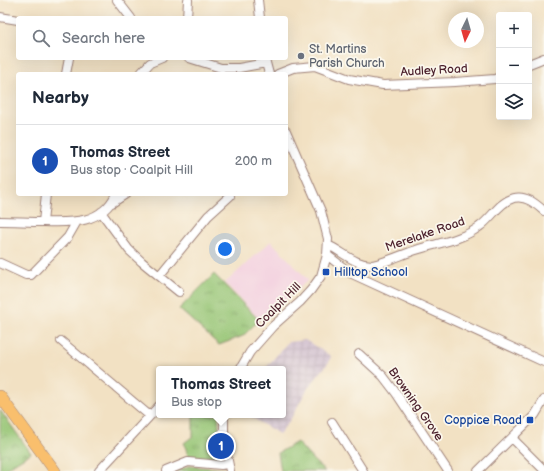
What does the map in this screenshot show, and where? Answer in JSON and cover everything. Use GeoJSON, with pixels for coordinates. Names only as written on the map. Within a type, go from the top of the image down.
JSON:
{"type":"FeatureCollection","features":[{"type":"Feature","properties":{"kind":"highway"},"geometry":{"type":"LineString","coordinates":[[0,396],[55,471]]}},
{"type":"Feature","properties":{"kind":"street"},"geometry":{"type":"LineString","coordinates":[[117,0],[129,16]]}},
{"type":"Feature","properties":{"kind":"street"},"geometry":{"type":"LineString","coordinates":[[187,16],[188,0]]}},
{"type":"Feature","properties":{"kind":"street"},"geometry":{"type":"LineString","coordinates":[[258,0],[260,16]]}},
{"type":"Feature","properties":{"kind":"street"},"geometry":{"type":"LineString","coordinates":[[0,17],[16,20]]}},
{"type":"Feature","properties":{"kind":"street"},"geometry":{"type":"LineString","coordinates":[[532,63],[544,58]]}},
{"type":"Feature","properties":{"kind":"street"},"geometry":{"type":"LineString","coordinates":[[66,72],[69,60]]}},
{"type":"Feature","properties":{"kind":"street"},"geometry":{"type":"LineString","coordinates":[[195,60],[221,68],[239,68],[266,60],[269,72]]}},
{"type":"Feature","properties":{"kind":"street"},"geometry":{"type":"LineString","coordinates":[[141,72],[148,61]]}},
{"type":"Feature","properties":{"kind":"street","name":"Audley Road"},"geometry":{"type":"LineString","coordinates":[[283,72],[293,68],[315,66],[349,79],[383,85],[496,78]]}},
{"type":"Feature","properties":{"kind":"street","name":"Coalpit Hill"},"geometry":{"type":"LineString","coordinates":[[242,366],[250,352],[273,326],[311,290],[321,276],[327,255],[328,245],[326,230],[321,211],[288,136]]}},
{"type":"Feature","properties":{"kind":"street"},"geometry":{"type":"LineString","coordinates":[[43,222],[46,196]]}},
{"type":"Feature","properties":{"kind":"street"},"geometry":{"type":"LineString","coordinates":[[112,203],[115,196]]}},
{"type":"Feature","properties":{"kind":"street"},"geometry":{"type":"LineString","coordinates":[[0,221],[76,222],[86,220],[101,212],[123,196]]}},
{"type":"Feature","properties":{"kind":"street"},"geometry":{"type":"LineString","coordinates":[[159,276],[208,216],[230,196]]}},
{"type":"Feature","properties":{"kind":"street","name":"Merelake Road"},"geometry":{"type":"LineString","coordinates":[[328,245],[359,263],[374,265],[426,247],[465,236],[480,227],[497,210],[513,199],[519,198],[533,202],[544,211]]}},
{"type":"Feature","properties":{"kind":"street"},"geometry":{"type":"LineString","coordinates":[[101,212],[129,250],[179,292]]}},
{"type":"Feature","properties":{"kind":"street"},"geometry":{"type":"LineString","coordinates":[[0,263],[26,275],[31,275],[68,237],[76,222]]}},
{"type":"Feature","properties":{"kind":"street"},"geometry":{"type":"LineString","coordinates":[[327,255],[350,273],[544,362]]}},
{"type":"Feature","properties":{"kind":"street"},"geometry":{"type":"LineString","coordinates":[[61,341],[150,416]]}},
{"type":"Feature","properties":{"kind":"street","name":"Browning Grove"},"geometry":{"type":"LineString","coordinates":[[359,354],[383,376],[448,471]]}},
{"type":"Feature","properties":{"kind":"street"},"geometry":{"type":"LineString","coordinates":[[478,471],[535,415],[544,400]]}},
{"type":"Feature","properties":{"kind":"street"},"geometry":{"type":"LineString","coordinates":[[100,471],[156,409]]}},
{"type":"Feature","properties":{"kind":"street"},"geometry":{"type":"LineString","coordinates":[[224,418],[224,440],[229,468]]}},
{"type":"Feature","properties":{"kind":"street"},"geometry":{"type":"LineString","coordinates":[[332,422],[363,471]]}},
{"type":"Feature","properties":{"kind":"street"},"geometry":{"type":"LineString","coordinates":[[512,438],[544,470]]}},
{"type":"Feature","properties":{"kind":"street"},"geometry":{"type":"LineString","coordinates":[[166,471],[188,462],[221,465],[229,468]]}},
{"type":"Feature","properties":{"kind":"shaded area"},"geometry":{"type":"Polygon","coordinates":[[[271,241],[308,280],[262,322],[225,283],[271,241]]]}},
{"type":"Feature","properties":{"kind":"shaded area"},"geometry":{"type":"Polygon","coordinates":[[[305,340],[331,356],[329,362],[308,388],[290,420],[279,434],[254,418],[286,418],[286,366],[268,366],[288,342],[305,340]]]}},
{"type":"Feature","properties":{"kind":"green space"},"geometry":{"type":"Polygon","coordinates":[[[214,274],[259,320],[243,336],[219,345],[179,309],[214,274]]]}},
{"type":"Feature","properties":{"kind":"green space"},"geometry":{"type":"Polygon","coordinates":[[[0,410],[31,453],[2,471],[0,471],[0,410]]]}},
{"type":"Feature","properties":{"kind":"green space"},"geometry":{"type":"Polygon","coordinates":[[[193,418],[218,418],[222,462],[188,459],[187,449],[184,443],[193,436],[193,418]]]}},
{"type":"Feature","properties":{"kind":"green space"},"geometry":{"type":"Polygon","coordinates":[[[297,442],[325,471],[281,471],[278,453],[297,442]]]}},
{"type":"Feature","properties":{"kind":"green space"},"geometry":{"type":"Polygon","coordinates":[[[189,466],[225,469],[225,471],[175,471],[189,466]]]}},
{"type":"Feature","properties":{"kind":"place","name":"St. Martins Parish Church"},"geometry":{"type":"Point","coordinates":[301,56]}},
{"type":"Feature","properties":{"kind":"place","name":"Hilltop School"},"geometry":{"type":"Point","coordinates":[326,272]}},
{"type":"Feature","properties":{"kind":"place","name":"Coppice Road"},"geometry":{"type":"Point","coordinates":[530,420]}},
{"type":"Feature","properties":{"kind":"place","name":"Thomas Street"},"geometry":{"type":"Point","coordinates":[221,446]}}]}
